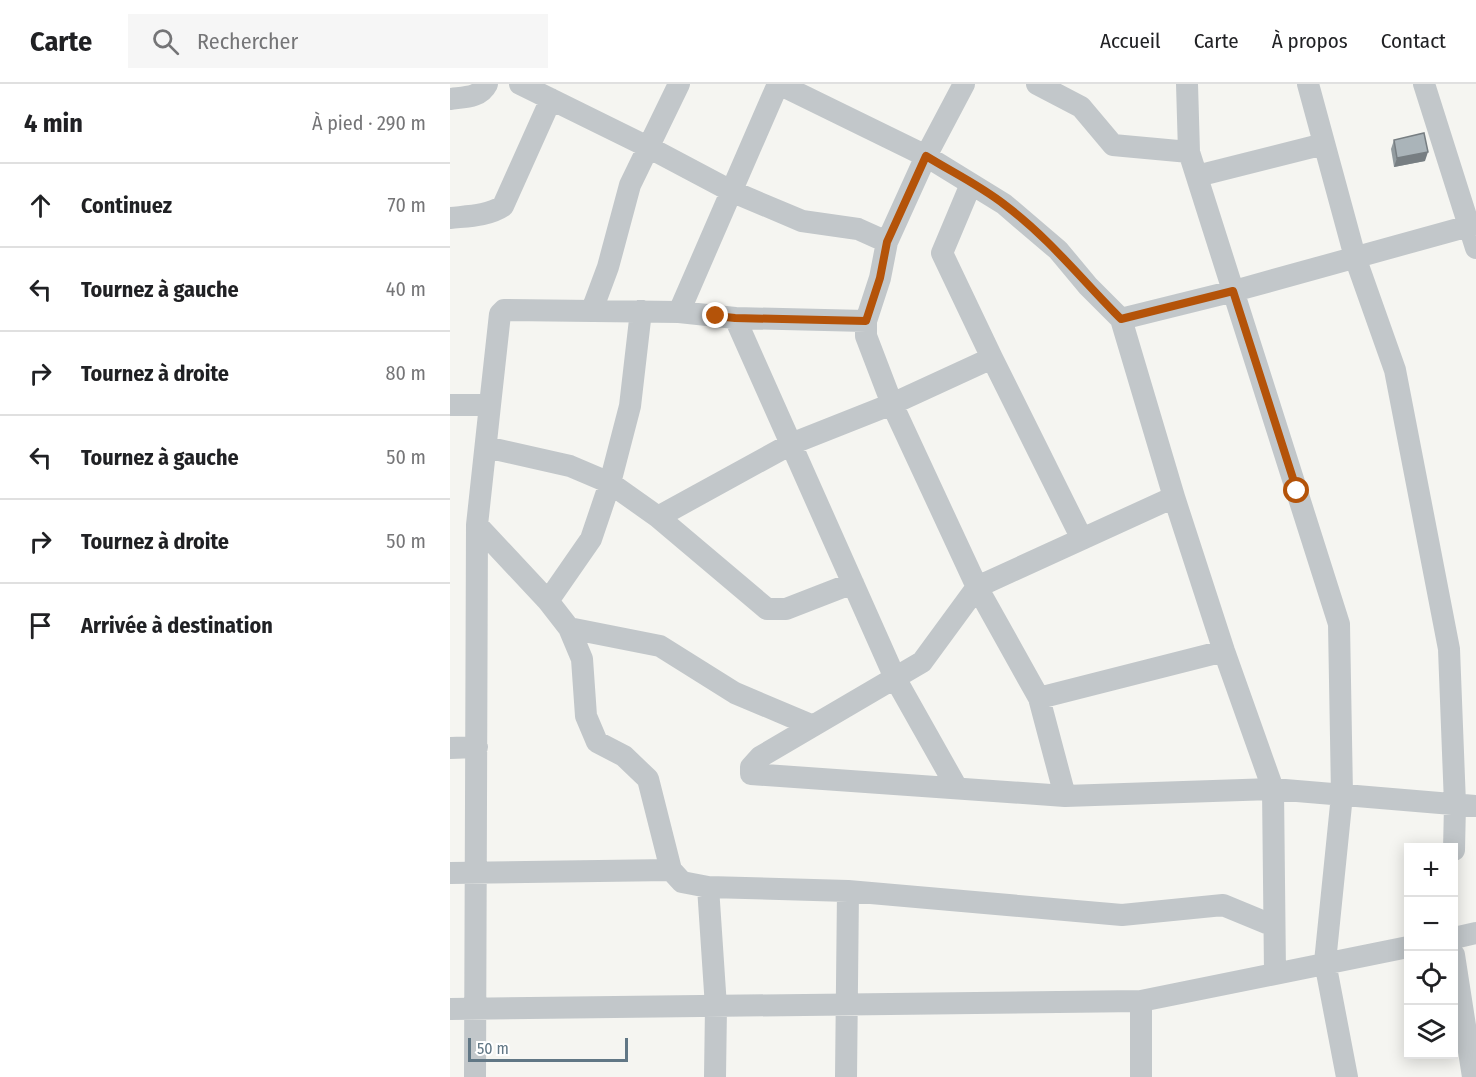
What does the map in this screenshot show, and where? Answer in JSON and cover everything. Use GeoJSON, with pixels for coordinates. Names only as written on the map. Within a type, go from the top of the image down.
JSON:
{"type":"FeatureCollection","features":[{"type":"Feature","properties":{"kind":"street"},"geometry":{"type":"LineString","coordinates":[[450,99],[473,96],[484,90],[487,84]]}},
{"type":"Feature","properties":{"kind":"street"},"geometry":{"type":"LineString","coordinates":[[520,84],[731,191],[802,221],[858,229],[887,242]]}},
{"type":"Feature","properties":{"kind":"street"},"geometry":{"type":"LineString","coordinates":[[592,310],[608,267],[630,185],[679,84]]}},
{"type":"Feature","properties":{"kind":"street"},"geometry":{"type":"LineString","coordinates":[[679,312],[778,84],[926,156],[1004,204],[1058,250],[1088,286],[1121,319],[1174,497],[1224,651],[1273,789],[1275,973]]}},
{"type":"Feature","properties":{"kind":"street"},"geometry":{"type":"LineString","coordinates":[[964,84],[926,156],[887,242],[880,278],[866,321],[866,336],[892,404],[977,586],[1039,698],[1065,796]]}},
{"type":"Feature","properties":{"kind":"street"},"geometry":{"type":"LineString","coordinates":[[1037,84],[1081,107],[1113,145],[1189,152]]}},
{"type":"Feature","properties":{"kind":"street"},"geometry":{"type":"LineString","coordinates":[[1080,84],[1081,107]]}},
{"type":"Feature","properties":{"kind":"street"},"geometry":{"type":"LineString","coordinates":[[1187,84],[1189,152],[1339,624],[1342,795],[1325,962],[1347,1077]]}},
{"type":"Feature","properties":{"kind":"street"},"geometry":{"type":"LineString","coordinates":[[1308,84],[1355,257],[1395,370],[1449,649],[1465,805],[1456,843]]}},
{"type":"Feature","properties":{"kind":"street"},"geometry":{"type":"LineString","coordinates":[[1424,84],[1472,225],[1476,248]]}},
{"type":"Feature","properties":{"kind":"street"},"geometry":{"type":"LineString","coordinates":[[450,218],[496,211],[503,206],[551,99]]}},
{"type":"Feature","properties":{"kind":"street"},"geometry":{"type":"LineString","coordinates":[[1197,176],[1324,144]]}},
{"type":"Feature","properties":{"kind":"street"},"geometry":{"type":"LineString","coordinates":[[971,184],[942,253],[1082,539]]}},
{"type":"Feature","properties":{"kind":"street"},"geometry":{"type":"LineString","coordinates":[[1121,319],[1233,291],[1472,225]]}},
{"type":"Feature","properties":{"kind":"street"},"geometry":{"type":"LineString","coordinates":[[475,1077],[477,525],[500,314],[504,310],[592,310],[679,312],[735,318],[866,321]]}},
{"type":"Feature","properties":{"kind":"street"},"geometry":{"type":"LineString","coordinates":[[548,601],[591,539],[610,483],[630,406],[640,311]]}},
{"type":"Feature","properties":{"kind":"street"},"geometry":{"type":"LineString","coordinates":[[735,318],[895,678],[957,788]]}},
{"type":"Feature","properties":{"kind":"street"},"geometry":{"type":"LineString","coordinates":[[658,516],[790,444],[892,404],[992,358]]}},
{"type":"Feature","properties":{"kind":"street"},"geometry":{"type":"LineString","coordinates":[[450,405],[490,405]]}},
{"type":"Feature","properties":{"kind":"street"},"geometry":{"type":"LineString","coordinates":[[486,447],[570,466],[610,483],[658,516],[766,609],[786,609],[853,583]]}},
{"type":"Feature","properties":{"kind":"street"},"geometry":{"type":"LineString","coordinates":[[1174,497],[977,586],[922,663],[760,757],[751,767],[751,774],[1065,796],[1273,789],[1465,805]]}},
{"type":"Feature","properties":{"kind":"street"},"geometry":{"type":"LineString","coordinates":[[477,525],[548,601],[569,627],[582,659],[586,716],[597,742],[624,756],[648,779],[670,870],[682,882],[708,887],[848,891],[1122,915],[1223,905],[1274,926]]}},
{"type":"Feature","properties":{"kind":"street"},"geometry":{"type":"LineString","coordinates":[[569,627],[660,646],[735,693],[813,726]]}},
{"type":"Feature","properties":{"kind":"street"},"geometry":{"type":"LineString","coordinates":[[1039,698],[1224,651]]}},
{"type":"Feature","properties":{"kind":"street"},"geometry":{"type":"LineString","coordinates":[[450,748],[477,747]]}},
{"type":"Feature","properties":{"kind":"street"},"geometry":{"type":"LineString","coordinates":[[450,873],[670,870]]}},
{"type":"Feature","properties":{"kind":"street"},"geometry":{"type":"LineString","coordinates":[[708,887],[716,1008],[715,1077]]}},
{"type":"Feature","properties":{"kind":"street"},"geometry":{"type":"LineString","coordinates":[[846,1077],[848,891]]}},
{"type":"Feature","properties":{"kind":"street"},"geometry":{"type":"LineString","coordinates":[[1458,937],[1476,933]]}},
{"type":"Feature","properties":{"kind":"street"},"geometry":{"type":"LineString","coordinates":[[450,1009],[716,1008],[847,1004],[1142,1001],[1404,948]]}},
{"type":"Feature","properties":{"kind":"street"},"geometry":{"type":"LineString","coordinates":[[1458,981],[1473,1077]]}},
{"type":"Feature","properties":{"kind":"street"},"geometry":{"type":"LineString","coordinates":[[1141,1077],[1142,1001]]}},
{"type":"Feature","properties":{"kind":"building"},"geometry":{"type":"Polygon","coordinates":[[[1424,133],[1428,152],[1397,158],[1394,140],[1424,133]]]}},
{"type":"Feature","properties":{"kind":"route"},"geometry":{"type":"LineString","coordinates":[[716,316],[866,321],[880,278],[887,242],[926,156],[1004,204],[1058,250],[1088,286],[1121,319],[1233,291],[1297,491]]}}]}
